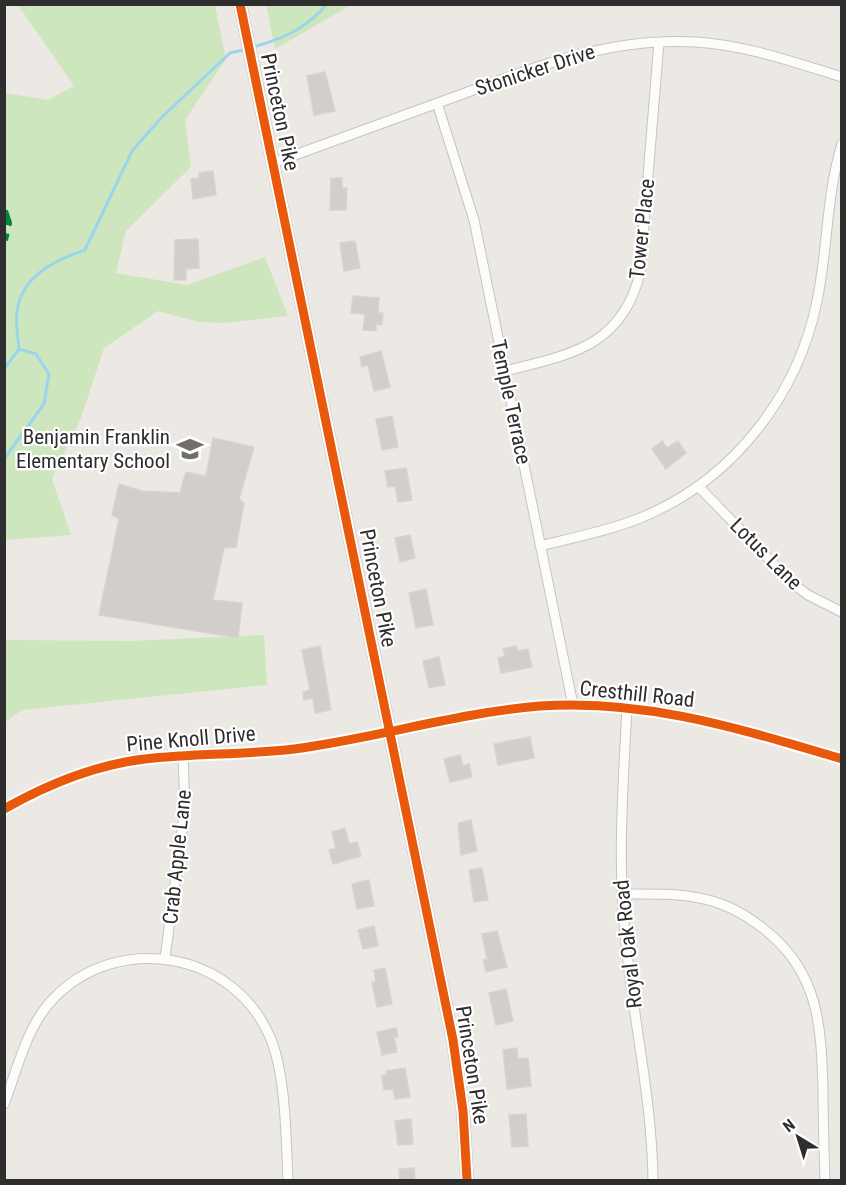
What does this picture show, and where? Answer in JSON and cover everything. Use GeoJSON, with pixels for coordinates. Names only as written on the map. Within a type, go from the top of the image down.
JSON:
{"type":"FeatureCollection","features":[{"type":"Feature","properties":{"kind":"main road","name":"Princeton Pike"},"geometry":{"type":"LineString","coordinates":[[240,4],[453,1040],[463,1111],[467,1180]]}},
{"type":"Feature","properties":{"kind":"street","name":"Tower Place"},"geometry":{"type":"LineString","coordinates":[[505,371],[586,348],[613,327],[630,304],[640,273],[659,42]]}},
{"type":"Feature","properties":{"kind":"street","name":"Stonicker Drive"},"geometry":{"type":"LineString","coordinates":[[273,164],[560,58],[612,46],[694,42],[752,50],[842,77]]}},
{"type":"Feature","properties":{"kind":"street","name":"Temple Terrace"},"geometry":{"type":"LineString","coordinates":[[437,103],[474,220],[573,705]]}},
{"type":"Feature","properties":{"kind":"street"},"geometry":{"type":"LineString","coordinates":[[540,546],[627,523],[674,501],[698,486],[739,450],[760,427],[786,386],[803,350],[818,300],[828,214],[842,144]]}},
{"type":"Feature","properties":{"kind":"street","name":"Lotus Lane"},"geometry":{"type":"LineString","coordinates":[[698,486],[792,583],[808,595],[842,612]]}},
{"type":"Feature","properties":{"kind":"street","name":"Cresthill Road"},"geometry":{"type":"LineString","coordinates":[[389,733],[500,711],[573,705],[627,707],[712,721],[842,759]]}},
{"type":"Feature","properties":{"kind":"street","name":"Royal Oak Road"},"geometry":{"type":"LineString","coordinates":[[627,707],[621,816],[622,894],[630,978],[649,1106],[653,1180]]}},
{"type":"Feature","properties":{"kind":"street","name":"Pine Knoll Drive"},"geometry":{"type":"LineString","coordinates":[[4,809],[52,784],[90,770],[144,759],[291,749],[389,733]]}},
{"type":"Feature","properties":{"kind":"street","name":"Crab Apple Lane"},"geometry":{"type":"LineString","coordinates":[[165,958],[185,808],[183,756]]}},
{"type":"Feature","properties":{"kind":"street"},"geometry":{"type":"LineString","coordinates":[[622,894],[682,895],[719,903],[755,921],[772,935],[798,966],[816,1005],[821,1032],[825,1180]]}},
{"type":"Feature","properties":{"kind":"street"},"geometry":{"type":"LineString","coordinates":[[4,1104],[32,1028],[53,998],[82,975],[98,967],[136,958],[165,958],[203,969],[219,978],[249,1003],[261,1020],[273,1045],[279,1071],[288,1180]]}},
{"type":"Feature","properties":{"kind":"green space"},"geometry":{"type":"Polygon","coordinates":[[[266,4],[350,4],[351,5],[275,49],[266,4]]]}},
{"type":"Feature","properties":{"kind":"green space"},"geometry":{"type":"Polygon","coordinates":[[[18,5],[215,5],[226,59],[185,120],[191,167],[126,231],[116,273],[187,285],[265,257],[288,316],[224,323],[199,322],[158,311],[104,348],[81,418],[52,479],[71,535],[4,540],[5,93],[48,100],[74,86],[18,5]]]}},
{"type":"Feature","properties":{"kind":"green space"},"geometry":{"type":"Polygon","coordinates":[[[264,635],[267,685],[22,710],[5,722],[5,640],[132,641],[264,635]]]}},
{"type":"Feature","properties":{"kind":"building"},"geometry":{"type":"Polygon","coordinates":[[[325,72],[335,111],[314,115],[307,76],[325,72]]]}},
{"type":"Feature","properties":{"kind":"building"},"geometry":{"type":"Polygon","coordinates":[[[213,171],[216,195],[193,199],[191,179],[199,178],[199,173],[213,171]]]}},
{"type":"Feature","properties":{"kind":"building"},"geometry":{"type":"Polygon","coordinates":[[[331,178],[342,178],[342,188],[347,188],[346,210],[330,210],[331,178]]]}},
{"type":"Feature","properties":{"kind":"building"},"geometry":{"type":"Polygon","coordinates":[[[198,239],[199,268],[186,269],[186,280],[174,280],[175,240],[198,239]]]}},
{"type":"Feature","properties":{"kind":"building"},"geometry":{"type":"Polygon","coordinates":[[[355,241],[360,268],[344,271],[340,243],[355,241]]]}},
{"type":"Feature","properties":{"kind":"building"},"geometry":{"type":"Polygon","coordinates":[[[353,296],[379,298],[378,313],[383,313],[382,325],[376,324],[376,331],[363,330],[365,314],[351,313],[353,296]]]}},
{"type":"Feature","properties":{"kind":"building"},"geometry":{"type":"Polygon","coordinates":[[[381,351],[390,387],[374,391],[368,365],[362,367],[360,357],[381,351]]]}},
{"type":"Feature","properties":{"kind":"building"},"geometry":{"type":"Polygon","coordinates":[[[392,416],[398,447],[382,450],[376,419],[392,416]]]}},
{"type":"Feature","properties":{"kind":"building","name":"Benjamin Franklin Elementary School"},"geometry":{"type":"Polygon","coordinates":[[[213,438],[254,447],[239,499],[244,503],[236,547],[224,548],[213,600],[242,603],[238,638],[99,615],[119,519],[112,515],[119,484],[142,491],[180,493],[186,472],[206,476],[213,438]]]}},
{"type":"Feature","properties":{"kind":"building"},"geometry":{"type":"Polygon","coordinates":[[[662,441],[667,448],[678,441],[686,453],[666,469],[652,449],[662,441]]]}},
{"type":"Feature","properties":{"kind":"building"},"geometry":{"type":"Polygon","coordinates":[[[406,468],[412,500],[398,502],[395,486],[388,487],[385,471],[406,468]]]}},
{"type":"Feature","properties":{"kind":"building"},"geometry":{"type":"Polygon","coordinates":[[[410,535],[415,558],[400,562],[395,538],[410,535]]]}},
{"type":"Feature","properties":{"kind":"building"},"geometry":{"type":"Polygon","coordinates":[[[426,589],[433,625],[416,628],[409,593],[426,589]]]}},
{"type":"Feature","properties":{"kind":"building"},"geometry":{"type":"Polygon","coordinates":[[[320,646],[331,710],[315,713],[313,698],[304,700],[303,692],[310,690],[302,650],[320,646]]]}},
{"type":"Feature","properties":{"kind":"building"},"geometry":{"type":"Polygon","coordinates":[[[516,646],[517,651],[528,649],[532,667],[501,673],[498,658],[505,656],[503,649],[516,646]]]}},
{"type":"Feature","properties":{"kind":"building"},"geometry":{"type":"Polygon","coordinates":[[[439,657],[445,685],[429,688],[423,661],[439,657]]]}},
{"type":"Feature","properties":{"kind":"building"},"geometry":{"type":"Polygon","coordinates":[[[530,737],[534,758],[498,765],[494,744],[530,737]]]}},
{"type":"Feature","properties":{"kind":"building"},"geometry":{"type":"Polygon","coordinates":[[[460,755],[463,766],[469,764],[472,777],[450,782],[444,759],[460,755]]]}},
{"type":"Feature","properties":{"kind":"building"},"geometry":{"type":"Polygon","coordinates":[[[471,820],[477,851],[461,855],[458,823],[471,820]]]}},
{"type":"Feature","properties":{"kind":"building"},"geometry":{"type":"Polygon","coordinates":[[[345,828],[349,844],[357,842],[361,856],[333,864],[329,850],[336,848],[332,832],[345,828]]]}},
{"type":"Feature","properties":{"kind":"building"},"geometry":{"type":"Polygon","coordinates":[[[482,868],[488,900],[474,902],[469,870],[482,868]]]}},
{"type":"Feature","properties":{"kind":"building"},"geometry":{"type":"Polygon","coordinates":[[[369,880],[374,906],[357,909],[352,884],[369,880]]]}},
{"type":"Feature","properties":{"kind":"building"},"geometry":{"type":"Polygon","coordinates":[[[374,926],[378,946],[363,949],[358,930],[374,926]]]}},
{"type":"Feature","properties":{"kind":"building"},"geometry":{"type":"Polygon","coordinates":[[[497,931],[507,967],[486,972],[483,960],[487,959],[482,934],[497,931]]]}},
{"type":"Feature","properties":{"kind":"building"},"geometry":{"type":"Polygon","coordinates":[[[385,968],[392,1004],[377,1007],[372,982],[376,982],[374,970],[385,968]]]}},
{"type":"Feature","properties":{"kind":"building"},"geometry":{"type":"Polygon","coordinates":[[[506,989],[513,1021],[496,1025],[489,993],[506,989]]]}},
{"type":"Feature","properties":{"kind":"building"},"geometry":{"type":"Polygon","coordinates":[[[396,1028],[398,1037],[394,1037],[397,1052],[382,1055],[377,1032],[396,1028]]]}},
{"type":"Feature","properties":{"kind":"building"},"geometry":{"type":"Polygon","coordinates":[[[517,1048],[518,1059],[528,1058],[531,1086],[507,1089],[503,1050],[517,1048]]]}},
{"type":"Feature","properties":{"kind":"building"},"geometry":{"type":"Polygon","coordinates":[[[405,1068],[410,1097],[395,1099],[393,1089],[384,1090],[382,1076],[387,1075],[386,1071],[405,1068]]]}},
{"type":"Feature","properties":{"kind":"building"},"geometry":{"type":"Polygon","coordinates":[[[526,1114],[528,1146],[512,1147],[509,1115],[526,1114]]]}},
{"type":"Feature","properties":{"kind":"building"},"geometry":{"type":"Polygon","coordinates":[[[411,1119],[413,1144],[398,1145],[395,1121],[411,1119]]]}},
{"type":"Feature","properties":{"kind":"building"},"geometry":{"type":"Polygon","coordinates":[[[414,1168],[415,1180],[400,1180],[399,1169],[414,1168]]]}},
{"type":"Feature","properties":{"kind":"waterway"},"geometry":{"type":"LineString","coordinates":[[253,47],[303,26],[327,4]]}},
{"type":"Feature","properties":{"kind":"waterway"},"geometry":{"type":"LineString","coordinates":[[4,459],[44,404],[49,374],[36,354],[19,349],[16,316],[25,289],[41,271],[85,250],[132,151],[161,118],[230,53],[247,49]]}},
{"type":"Feature","properties":{"kind":"waterway"},"geometry":{"type":"LineString","coordinates":[[4,369],[19,349]]}},
{"type":"Feature","properties":{"kind":"marked path"},"geometry":{"type":"LineString","coordinates":[[4,211],[8,223],[4,240]]}},
{"type":"Feature","properties":{"kind":"cycle path"},"geometry":{"type":"LineString","coordinates":[[240,4],[453,1040],[463,1111],[467,1180]]}},
{"type":"Feature","properties":{"kind":"cycle path"},"geometry":{"type":"LineString","coordinates":[[4,809],[37,791],[72,777],[126,762],[163,757],[294,749],[478,714],[540,706],[580,705],[656,712],[730,727],[842,759]]}},
{"type":"Feature","properties":{"kind":"place","name":"Benjamin Franklin Elementary School"},"geometry":{"type":"Point","coordinates":[190,449]}}]}
